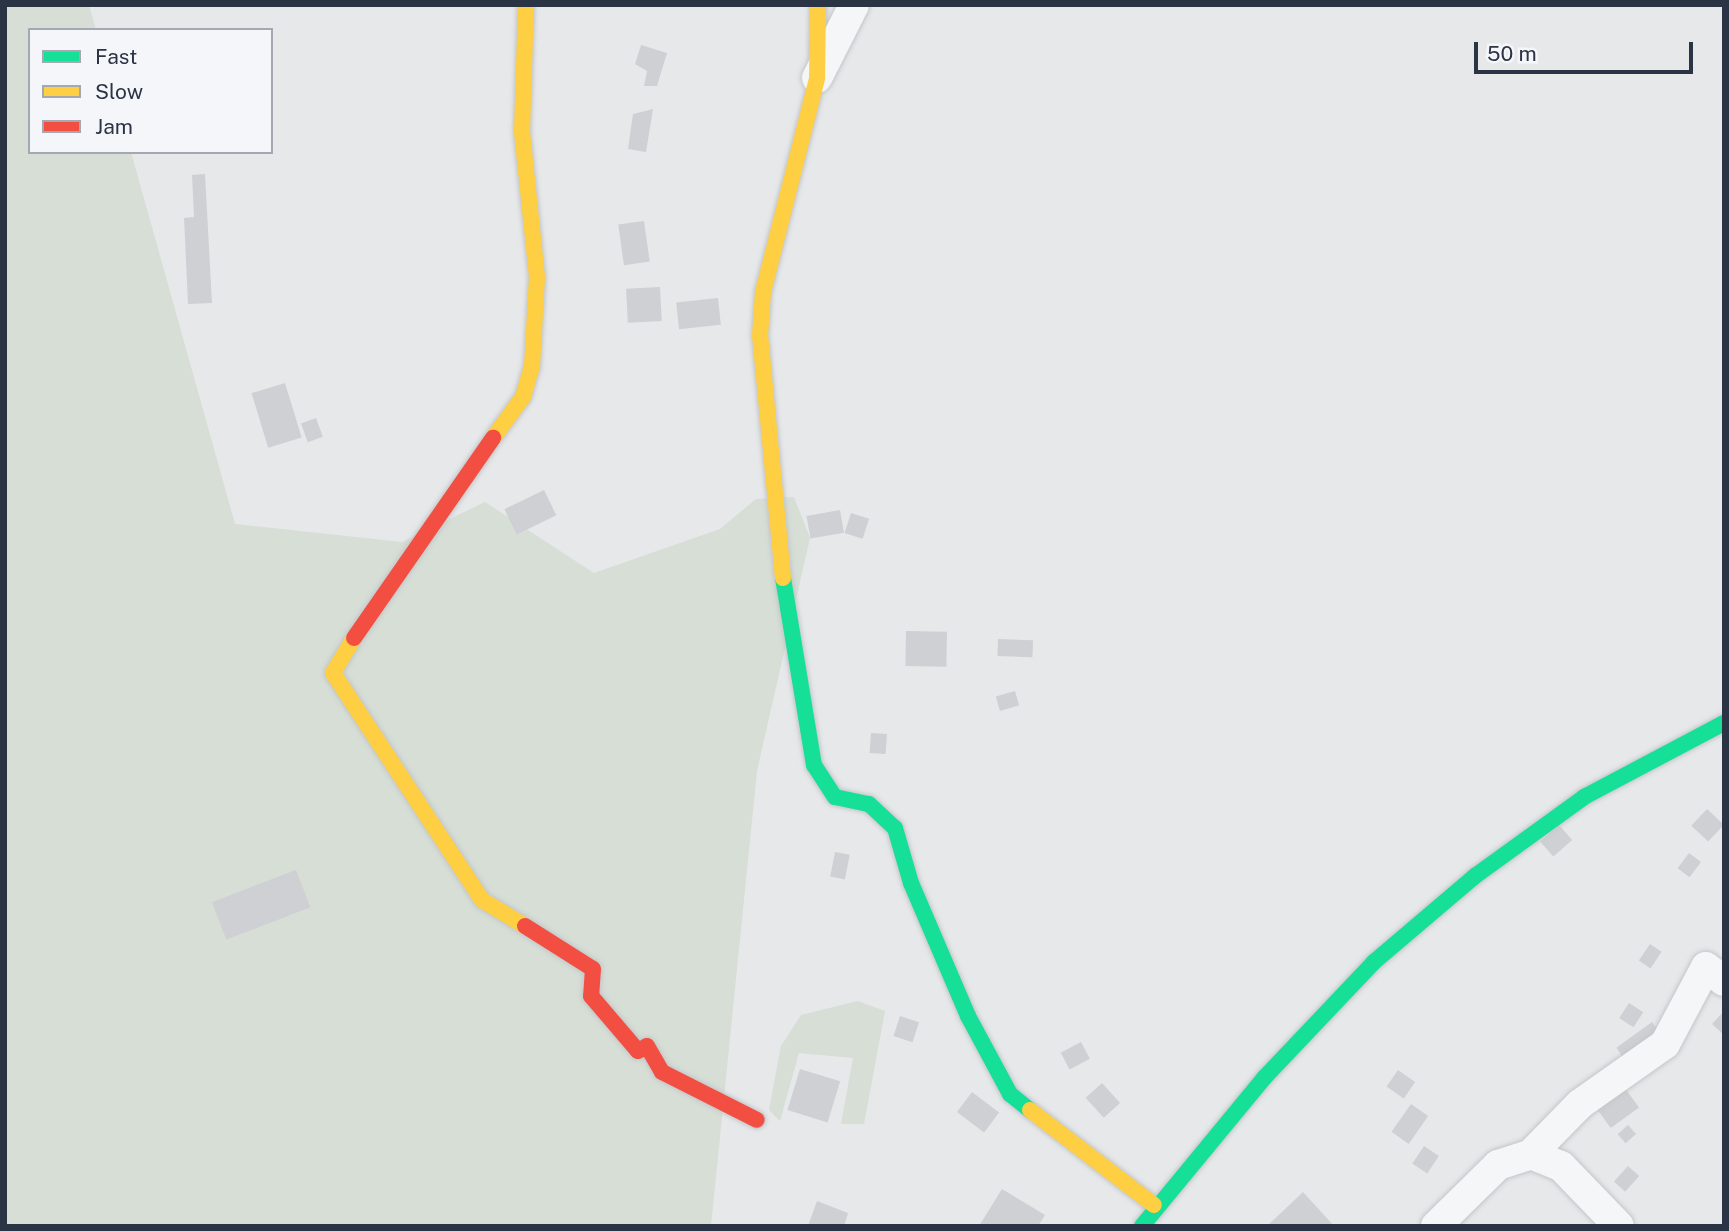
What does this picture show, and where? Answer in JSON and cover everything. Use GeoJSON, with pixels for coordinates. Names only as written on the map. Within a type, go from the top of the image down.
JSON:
{"type":"FeatureCollection","features":[{"type":"Feature","properties":{"kind":"street"},"geometry":{"type":"LineString","coordinates":[[526,5],[522,131],[537,278],[532,366],[523,397],[376,600],[333,673],[482,900],[593,969],[591,996],[638,1051],[647,1046],[662,1072],[757,1120]]}},
{"type":"Feature","properties":{"kind":"street"},"geometry":{"type":"LineString","coordinates":[[817,78],[818,5]]}},
{"type":"Feature","properties":{"kind":"street"},"geometry":{"type":"LineString","coordinates":[[855,5],[817,78],[763,292],[760,336],[769,472],[799,695],[814,765],[835,797],[869,804],[895,828],[911,883],[963,1004],[1010,1094],[1154,1205]]}},
{"type":"Feature","properties":{"kind":"street"},"geometry":{"type":"LineString","coordinates":[[1142,1226],[1154,1205],[1265,1077],[1404,936],[1584,797],[1724,723]]}},
{"type":"Feature","properties":{"kind":"street"},"geometry":{"type":"LineString","coordinates":[[1436,1226],[1498,1165],[1531,1154],[1580,1104],[1665,1044],[1706,967],[1724,981]]}},
{"type":"Feature","properties":{"kind":"street"},"geometry":{"type":"LineString","coordinates":[[1531,1154],[1561,1167],[1619,1226]]}},
{"type":"Feature","properties":{"kind":"shaded area"},"geometry":{"type":"Polygon","coordinates":[[[5,5],[89,5],[95,28],[28,28],[28,154],[132,154],[235,524],[402,542],[485,502],[594,573],[720,529],[756,499],[794,497],[810,538],[757,771],[711,1226],[5,1226],[5,5]]]}},
{"type":"Feature","properties":{"kind":"shaded area"},"geometry":{"type":"Polygon","coordinates":[[[858,1001],[885,1011],[864,1124],[841,1124],[853,1058],[799,1053],[780,1121],[769,1110],[781,1046],[801,1015],[858,1001]]]}},
{"type":"Feature","properties":{"kind":"building"},"geometry":{"type":"Polygon","coordinates":[[[641,45],[667,53],[657,86],[644,86],[647,71],[635,64],[641,45]]]}},
{"type":"Feature","properties":{"kind":"building"},"geometry":{"type":"Polygon","coordinates":[[[653,109],[646,152],[628,149],[633,114],[653,109]]]}},
{"type":"Feature","properties":{"kind":"building"},"geometry":{"type":"Polygon","coordinates":[[[205,174],[212,303],[188,304],[184,218],[194,217],[192,175],[205,174]]]}},
{"type":"Feature","properties":{"kind":"building"},"geometry":{"type":"Polygon","coordinates":[[[644,221],[650,262],[624,265],[618,225],[644,221]]]}},
{"type":"Feature","properties":{"kind":"building"},"geometry":{"type":"Polygon","coordinates":[[[660,287],[662,321],[628,323],[626,289],[660,287]]]}},
{"type":"Feature","properties":{"kind":"building"},"geometry":{"type":"Polygon","coordinates":[[[718,298],[721,325],[679,329],[676,302],[718,298]]]}},
{"type":"Feature","properties":{"kind":"building"},"geometry":{"type":"Polygon","coordinates":[[[285,383],[302,438],[268,448],[252,393],[285,383]]]}},
{"type":"Feature","properties":{"kind":"building"},"geometry":{"type":"Polygon","coordinates":[[[316,418],[323,437],[308,442],[301,423],[316,418]]]}},
{"type":"Feature","properties":{"kind":"building"},"geometry":{"type":"Polygon","coordinates":[[[544,490],[556,515],[517,534],[504,509],[544,490]]]}},
{"type":"Feature","properties":{"kind":"building"},"geometry":{"type":"Polygon","coordinates":[[[840,510],[844,533],[811,539],[807,516],[840,510]]]}},
{"type":"Feature","properties":{"kind":"building"},"geometry":{"type":"Polygon","coordinates":[[[851,513],[869,519],[863,539],[845,533],[851,513]]]}},
{"type":"Feature","properties":{"kind":"building"},"geometry":{"type":"Polygon","coordinates":[[[906,631],[947,632],[946,667],[905,666],[906,631]]]}},
{"type":"Feature","properties":{"kind":"building"},"geometry":{"type":"Polygon","coordinates":[[[998,639],[1033,640],[1032,657],[997,656],[998,639]]]}},
{"type":"Feature","properties":{"kind":"building"},"geometry":{"type":"Polygon","coordinates":[[[1015,691],[1019,705],[1000,711],[996,697],[1015,691]]]}},
{"type":"Feature","properties":{"kind":"building"},"geometry":{"type":"Polygon","coordinates":[[[871,733],[887,734],[886,754],[870,753],[871,733]]]}},
{"type":"Feature","properties":{"kind":"building"},"geometry":{"type":"Polygon","coordinates":[[[1707,809],[1724,825],[1708,842],[1691,826],[1707,809]]]}},
{"type":"Feature","properties":{"kind":"building"},"geometry":{"type":"Polygon","coordinates":[[[1559,825],[1572,840],[1553,856],[1540,841],[1559,825]]]}},
{"type":"Feature","properties":{"kind":"building"},"geometry":{"type":"Polygon","coordinates":[[[835,852],[850,855],[845,879],[830,877],[835,852]]]}},
{"type":"Feature","properties":{"kind":"building"},"geometry":{"type":"Polygon","coordinates":[[[1689,853],[1701,862],[1690,877],[1678,868],[1689,853]]]}},
{"type":"Feature","properties":{"kind":"building"},"geometry":{"type":"Polygon","coordinates":[[[296,870],[310,907],[226,940],[212,902],[296,870]]]}},
{"type":"Feature","properties":{"kind":"building"},"geometry":{"type":"Polygon","coordinates":[[[1650,944],[1662,952],[1650,968],[1639,961],[1650,944]]]}},
{"type":"Feature","properties":{"kind":"building"},"geometry":{"type":"Polygon","coordinates":[[[1629,1003],[1643,1012],[1633,1027],[1619,1018],[1629,1003]]]}},
{"type":"Feature","properties":{"kind":"building"},"geometry":{"type":"Polygon","coordinates":[[[1724,1011],[1724,1035],[1712,1024],[1724,1011]]]}},
{"type":"Feature","properties":{"kind":"building"},"geometry":{"type":"Polygon","coordinates":[[[900,1016],[919,1022],[913,1042],[894,1036],[900,1016]]]}},
{"type":"Feature","properties":{"kind":"building"},"geometry":{"type":"Polygon","coordinates":[[[1652,1022],[1660,1033],[1625,1059],[1616,1048],[1652,1022]]]}},
{"type":"Feature","properties":{"kind":"building"},"geometry":{"type":"Polygon","coordinates":[[[1081,1042],[1090,1059],[1070,1070],[1061,1053],[1081,1042]]]}},
{"type":"Feature","properties":{"kind":"building"},"geometry":{"type":"Polygon","coordinates":[[[800,1069],[840,1081],[828,1122],[787,1110],[800,1069]]]}},
{"type":"Feature","properties":{"kind":"building"},"geometry":{"type":"Polygon","coordinates":[[[1398,1070],[1415,1082],[1404,1098],[1387,1086],[1398,1070]]]}},
{"type":"Feature","properties":{"kind":"building"},"geometry":{"type":"Polygon","coordinates":[[[1102,1083],[1120,1103],[1104,1118],[1086,1098],[1102,1083]]]}},
{"type":"Feature","properties":{"kind":"building"},"geometry":{"type":"Polygon","coordinates":[[[1622,1084],[1639,1107],[1611,1128],[1594,1105],[1622,1084]]]}},
{"type":"Feature","properties":{"kind":"building"},"geometry":{"type":"Polygon","coordinates":[[[972,1092],[999,1112],[984,1132],[957,1112],[972,1092]]]}},
{"type":"Feature","properties":{"kind":"building"},"geometry":{"type":"Polygon","coordinates":[[[1411,1104],[1428,1116],[1409,1144],[1391,1132],[1411,1104]]]}},
{"type":"Feature","properties":{"kind":"building"},"geometry":{"type":"Polygon","coordinates":[[[1628,1125],[1636,1134],[1626,1143],[1618,1134],[1628,1125]]]}},
{"type":"Feature","properties":{"kind":"building"},"geometry":{"type":"Polygon","coordinates":[[[1424,1146],[1439,1156],[1427,1173],[1412,1163],[1424,1146]]]}},
{"type":"Feature","properties":{"kind":"building"},"geometry":{"type":"Polygon","coordinates":[[[1628,1166],[1639,1176],[1625,1192],[1614,1182],[1628,1166]]]}},
{"type":"Feature","properties":{"kind":"building"},"geometry":{"type":"Polygon","coordinates":[[[1002,1189],[1045,1215],[1038,1226],[979,1226],[1002,1189]]]}},
{"type":"Feature","properties":{"kind":"building"},"geometry":{"type":"Polygon","coordinates":[[[1303,1192],[1334,1226],[1267,1226],[1303,1192]]]}},
{"type":"Feature","properties":{"kind":"building"},"geometry":{"type":"Polygon","coordinates":[[[817,1201],[848,1213],[844,1226],[808,1226],[817,1201]]]}},
{"type":"Feature","properties":{"kind":"traffic: fast"},"geometry":{"type":"LineString","coordinates":[[783,578],[814,765],[835,797],[869,804],[895,828],[911,883],[968,1016],[1010,1094],[1030,1110]]}},
{"type":"Feature","properties":{"kind":"traffic: fast"},"geometry":{"type":"LineString","coordinates":[[1142,1226],[1265,1077],[1374,962],[1475,876],[1584,797],[1724,723]]}},
{"type":"Feature","properties":{"kind":"traffic: slow"},"geometry":{"type":"LineString","coordinates":[[493,438],[523,397],[532,366],[537,277],[522,131],[526,5]]}},
{"type":"Feature","properties":{"kind":"traffic: slow"},"geometry":{"type":"LineString","coordinates":[[783,578],[760,336],[763,292],[817,78],[818,5]]}},
{"type":"Feature","properties":{"kind":"traffic: slow"},"geometry":{"type":"LineString","coordinates":[[354,638],[333,673],[482,900],[525,926]]}},
{"type":"Feature","properties":{"kind":"traffic: slow"},"geometry":{"type":"LineString","coordinates":[[1030,1110],[1154,1205]]}},
{"type":"Feature","properties":{"kind":"traffic: jam"},"geometry":{"type":"LineString","coordinates":[[354,638],[493,438]]}},
{"type":"Feature","properties":{"kind":"traffic: jam"},"geometry":{"type":"LineString","coordinates":[[525,926],[593,969],[591,996],[638,1051],[647,1046],[662,1072],[757,1120]]}}]}
